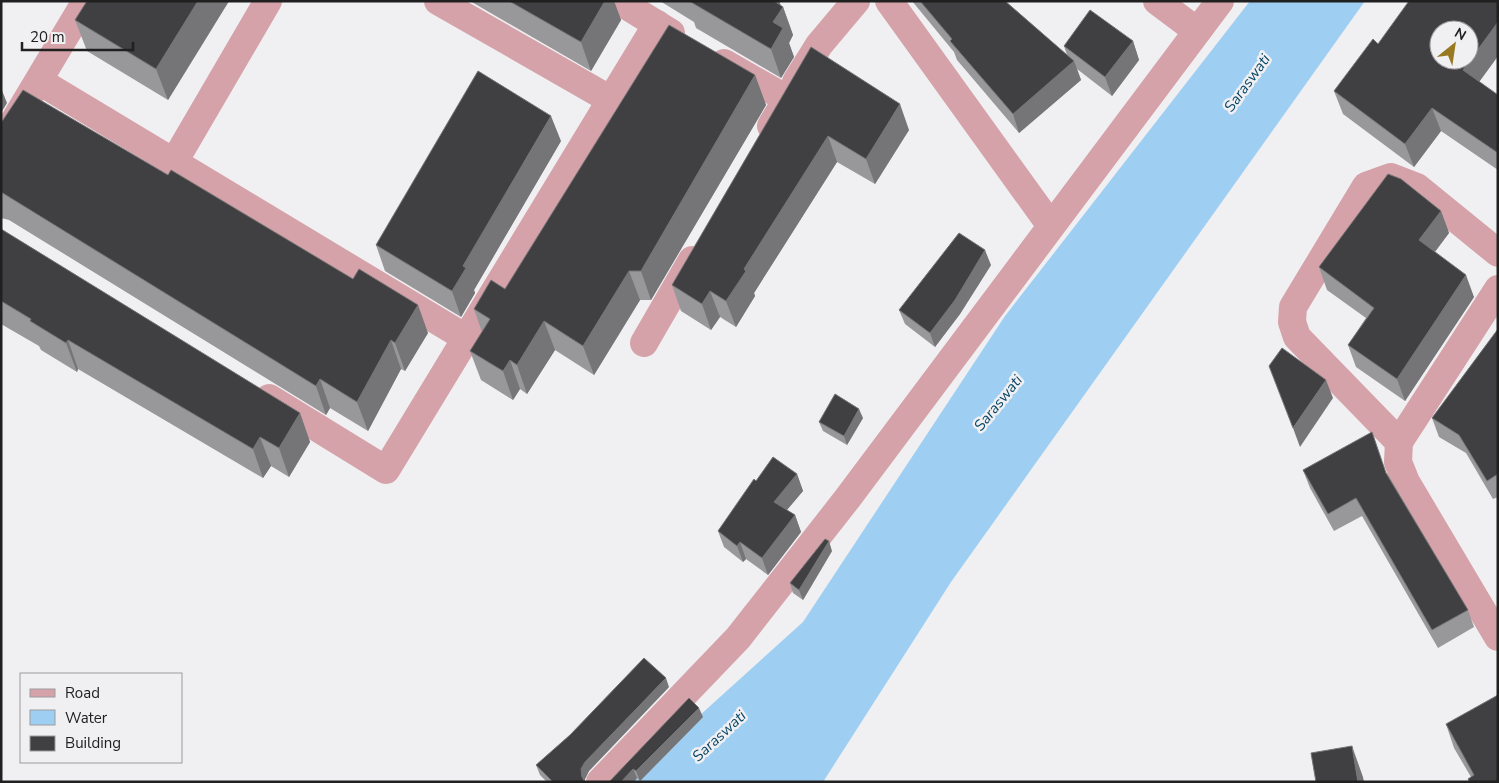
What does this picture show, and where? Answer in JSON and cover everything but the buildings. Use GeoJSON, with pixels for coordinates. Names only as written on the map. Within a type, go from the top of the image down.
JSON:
{"type":"FeatureCollection","features":[{"type":"Feature","properties":{"kind":"street"},"geometry":{"type":"LineString","coordinates":[[1,143],[86,1]]}},
{"type":"Feature","properties":{"kind":"street"},"geometry":{"type":"LineString","coordinates":[[174,162],[268,1]]}},
{"type":"Feature","properties":{"kind":"street"},"geometry":{"type":"LineString","coordinates":[[438,1],[611,100]]}},
{"type":"Feature","properties":{"kind":"street"},"geometry":{"type":"LineString","coordinates":[[619,1],[787,99]]}},
{"type":"Feature","properties":{"kind":"street"},"geometry":{"type":"LineString","coordinates":[[758,149],[819,45],[856,1]]}},
{"type":"Feature","properties":{"kind":"street"},"geometry":{"type":"LineString","coordinates":[[889,1],[1051,226]]}},
{"type":"Feature","properties":{"kind":"street"},"geometry":{"type":"LineString","coordinates":[[1158,1],[1197,30]]}},
{"type":"Feature","properties":{"kind":"street"},"geometry":{"type":"LineString","coordinates":[[600,782],[738,638],[848,499],[1220,1]]}},
{"type":"Feature","properties":{"kind":"street"},"geometry":{"type":"LineString","coordinates":[[244,382],[386,470],[657,24]]}},
{"type":"Feature","properties":{"kind":"street"},"geometry":{"type":"LineString","coordinates":[[39,81],[466,338]]}},
{"type":"Feature","properties":{"kind":"street"},"geometry":{"type":"LineString","coordinates":[[1399,442],[1298,337],[1292,322],[1293,307],[1366,186],[1391,177],[1417,187],[1498,253]]}},
{"type":"Feature","properties":{"kind":"street"},"geometry":{"type":"LineString","coordinates":[[644,343],[703,242]]}},
{"type":"Feature","properties":{"kind":"street"},"geometry":{"type":"LineString","coordinates":[[1498,289],[1399,442],[1398,462],[1406,482],[1498,637]]}},
{"type":"Feature","properties":{"kind":"water","name":"Saraswati"},"geometry":{"type":"Polygon","coordinates":[[[1250,1],[1365,1],[951,582],[823,782],[626,782],[803,622],[1005,316],[1250,1]]]}}]}
